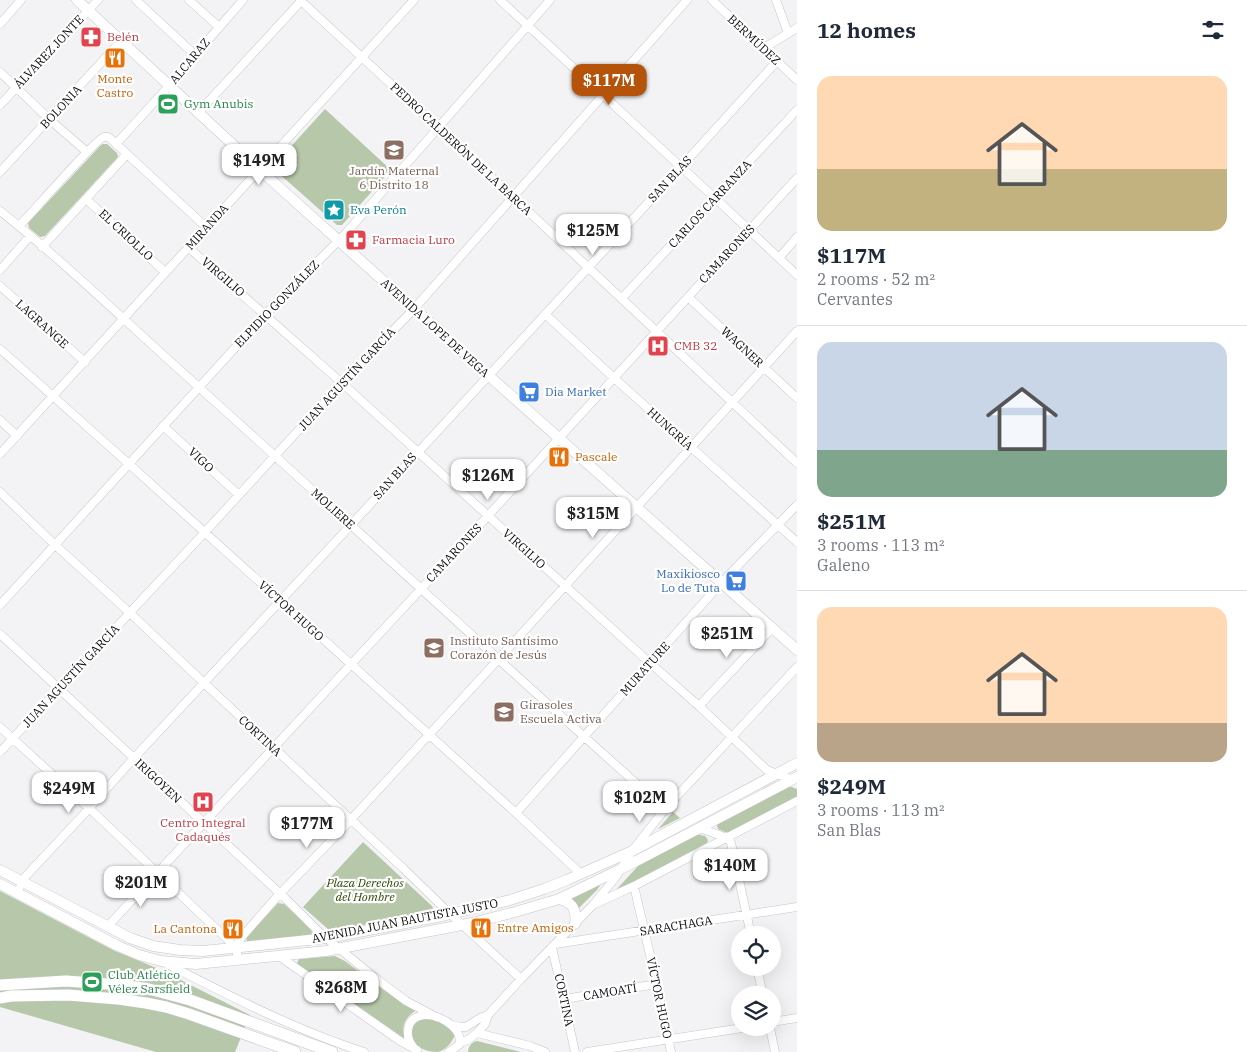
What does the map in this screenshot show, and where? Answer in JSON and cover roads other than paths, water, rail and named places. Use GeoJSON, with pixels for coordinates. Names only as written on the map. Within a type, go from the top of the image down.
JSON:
{"type":"FeatureCollection","features":[{"type":"Feature","properties":{"kind":"highway"},"geometry":{"type":"LineString","coordinates":[[0,985],[66,981],[149,989],[190,1000],[332,1052]]}},
{"type":"Feature","properties":{"kind":"highway"},"geometry":{"type":"LineString","coordinates":[[0,998],[68,995],[146,1003],[189,1014],[295,1052]]}},
{"type":"Feature","properties":{"kind":"main road","name":"AVENIDA LOPE DE VEGA"},"geometry":{"type":"LineString","coordinates":[[77,0],[259,170],[797,650]]}},
{"type":"Feature","properties":{"kind":"main road","name":"AVENIDA JUAN BAUTISTA JUSTO"},"geometry":{"type":"LineString","coordinates":[[0,870],[137,941],[163,948],[195,951],[327,938],[450,914],[544,889],[632,850],[797,763]]}},
{"type":"Feature","properties":{"kind":"main road","name":"AVENIDA JUAN BAUTISTA JUSTO"},"geometry":{"type":"LineString","coordinates":[[0,884],[118,946],[139,955],[161,961],[196,964],[340,949],[463,925],[559,899],[795,780]]}},
{"type":"Feature","properties":{"kind":"main road"},"geometry":{"type":"LineString","coordinates":[[559,899],[572,905],[576,915],[575,924]]}},
{"type":"Feature","properties":{"kind":"street"},"geometry":{"type":"LineString","coordinates":[[0,24],[22,0]]}},
{"type":"Feature","properties":{"kind":"street","name":"ÁLVAREZ JONTE"},"geometry":{"type":"LineString","coordinates":[[0,105],[98,0]]}},
{"type":"Feature","properties":{"kind":"street"},"geometry":{"type":"LineString","coordinates":[[136,0],[195,54]]}},
{"type":"Feature","properties":{"kind":"street"},"geometry":{"type":"LineString","coordinates":[[189,0],[219,27]]}},
{"type":"Feature","properties":{"kind":"street","name":"ALCARAZ"},"geometry":{"type":"LineString","coordinates":[[116,144],[170,86],[195,54],[243,0]]}},
{"type":"Feature","properties":{"kind":"street"},"geometry":{"type":"LineString","coordinates":[[198,112],[301,0]]}},
{"type":"Feature","properties":{"kind":"street","name":"PEDRO CALDERÓN DE LA BARCA"},"geometry":{"type":"LineString","coordinates":[[301,0],[797,463]]}},
{"type":"Feature","properties":{"kind":"street","name":"MIRANDA"},"geometry":{"type":"LineString","coordinates":[[0,454],[414,0]]}},
{"type":"Feature","properties":{"kind":"street"},"geometry":{"type":"LineString","coordinates":[[500,0],[797,275]]}},
{"type":"Feature","properties":{"kind":"street","name":"ELPIDIO GONZÁLEZ"},"geometry":{"type":"LineString","coordinates":[[0,605],[266,314],[338,241],[550,0]]}},
{"type":"Feature","properties":{"kind":"street","name":"JUAN AGUSTÍN GARCÍA"},"geometry":{"type":"LineString","coordinates":[[0,752],[342,383],[414,309],[687,0]]}},
{"type":"Feature","properties":{"kind":"street","name":"BERMÚDEZ"},"geometry":{"type":"LineString","coordinates":[[712,0],[797,80]]}},
{"type":"Feature","properties":{"kind":"street"},"geometry":{"type":"LineString","coordinates":[[776,0],[788,33]]}},
{"type":"Feature","properties":{"kind":"street"},"geometry":{"type":"LineString","coordinates":[[764,48],[797,28]]}},
{"type":"Feature","properties":{"kind":"street","name":"BOLONIA"},"geometry":{"type":"LineString","coordinates":[[0,172],[121,41]]}},
{"type":"Feature","properties":{"kind":"street","name":"SAN BLAS"},"geometry":{"type":"LineString","coordinates":[[17,893],[25,876],[777,61]]}},
{"type":"Feature","properties":{"kind":"street"},"geometry":{"type":"LineString","coordinates":[[0,72],[87,152]]}},
{"type":"Feature","properties":{"kind":"street","name":"CARLOS CARRANZA"},"geometry":{"type":"LineString","coordinates":[[622,298],[797,110]]}},
{"type":"Feature","properties":{"kind":"street"},"geometry":{"type":"LineString","coordinates":[[19,226],[100,138],[105,136],[109,137],[206,227]]}},
{"type":"Feature","properties":{"kind":"street"},"geometry":{"type":"LineString","coordinates":[[42,247],[127,154]]}},
{"type":"Feature","properties":{"kind":"street","name":"CAMARONES"},"geometry":{"type":"LineString","coordinates":[[108,926],[351,665],[797,178]]}},
{"type":"Feature","properties":{"kind":"street","name":"EL CRIOLLO"},"geometry":{"type":"LineString","coordinates":[[86,199],[165,272]]}},
{"type":"Feature","properties":{"kind":"street","name":"MOLIERE"},"geometry":{"type":"LineString","coordinates":[[0,211],[123,319],[665,809]]}},
{"type":"Feature","properties":{"kind":"street"},"geometry":{"type":"LineString","coordinates":[[0,270],[30,236]]}},
{"type":"Feature","properties":{"kind":"street"},"geometry":{"type":"LineString","coordinates":[[778,258],[797,237]]}},
{"type":"Feature","properties":{"kind":"street","name":"VIRGILIO"},"geometry":{"type":"LineString","coordinates":[[188,247],[266,314],[768,770],[795,780]]}},
{"type":"Feature","properties":{"kind":"street","name":"LAGRANGE"},"geometry":{"type":"LineString","coordinates":[[0,286],[85,362]]}},
{"type":"Feature","properties":{"kind":"street","name":"WAGNER"},"geometry":{"type":"LineString","coordinates":[[688,297],[797,398]]}},
{"type":"Feature","properties":{"kind":"street","name":"HUNGRÍA"},"geometry":{"type":"LineString","coordinates":[[545,314],[797,542]]}},
{"type":"Feature","properties":{"kind":"street"},"geometry":{"type":"LineString","coordinates":[[238,960],[236,948],[240,939],[797,331]]}},
{"type":"Feature","properties":{"kind":"street","name":"VÍCTOR HUGO"},"geometry":{"type":"LineString","coordinates":[[0,349],[516,813],[581,874]]}},
{"type":"Feature","properties":{"kind":"street"},"geometry":{"type":"LineString","coordinates":[[0,420],[17,436]]}},
{"type":"Feature","properties":{"kind":"street","name":"VIGO"},"geometry":{"type":"LineString","coordinates":[[163,426],[239,495]]}},
{"type":"Feature","properties":{"kind":"street","name":"CORTINA"},"geometry":{"type":"LineString","coordinates":[[0,492],[521,979]]}},
{"type":"Feature","properties":{"kind":"street","name":"MURATURE"},"geometry":{"type":"LineString","coordinates":[[516,813],[721,583],[797,505]]}},
{"type":"Feature","properties":{"kind":"street"},"geometry":{"type":"LineString","coordinates":[[699,706],[772,628]]}},
{"type":"Feature","properties":{"kind":"street","name":"IRIGOYEN"},"geometry":{"type":"LineString","coordinates":[[0,634],[327,938],[406,1001],[451,1024]]}},
{"type":"Feature","properties":{"kind":"street"},"geometry":{"type":"LineString","coordinates":[[449,1052],[460,1042],[468,1040],[477,1033],[485,1024],[488,1015],[593,905],[615,878],[632,850],[665,809],[797,667]]}},
{"type":"Feature","properties":{"kind":"street"},"geometry":{"type":"LineString","coordinates":[[0,727],[89,808],[236,948]]}},
{"type":"Feature","properties":{"kind":"street"},"geometry":{"type":"LineString","coordinates":[[593,905],[634,886],[797,801]]}},
{"type":"Feature","properties":{"kind":"street"},"geometry":{"type":"LineString","coordinates":[[700,828],[727,838],[731,843],[749,926]]}},
{"type":"Feature","properties":{"kind":"street","name":"VÍCTOR HUGO"},"geometry":{"type":"LineString","coordinates":[[634,886],[671,1052]]}},
{"type":"Feature","properties":{"kind":"street","name":"SARACHAGA"},"geometry":{"type":"LineString","coordinates":[[554,946],[644,930],[797,907]]}},
{"type":"Feature","properties":{"kind":"street","name":"CORTINA"},"geometry":{"type":"LineString","coordinates":[[554,946],[575,1052]]}},
{"type":"Feature","properties":{"kind":"street"},"geometry":{"type":"LineString","coordinates":[[279,956],[400,1041],[418,1051]]}},
{"type":"Feature","properties":{"kind":"street"},"geometry":{"type":"LineString","coordinates":[[161,961],[288,1024],[364,1052]]}},
{"type":"Feature","properties":{"kind":"street","name":"CAMOATÍ"},"geometry":{"type":"LineString","coordinates":[[564,999],[657,984]]}},
{"type":"Feature","properties":{"kind":"street"},"geometry":{"type":"LineString","coordinates":[[451,1024],[466,1027],[488,1015]]}},
{"type":"Feature","properties":{"kind":"street"},"geometry":{"type":"LineString","coordinates":[[418,1051],[410,1042],[407,1032],[408,1027],[415,1018],[420,1016],[436,1017]]}},
{"type":"Feature","properties":{"kind":"street"},"geometry":{"type":"LineString","coordinates":[[781,1021],[797,1018]]}},
{"type":"Feature","properties":{"kind":"street"},"geometry":{"type":"LineString","coordinates":[[451,1024],[457,1031],[460,1042]]}},
{"type":"Feature","properties":{"kind":"street"},"geometry":{"type":"LineString","coordinates":[[587,1052],[731,1030]]}},
{"type":"Feature","properties":{"kind":"street"},"geometry":{"type":"LineString","coordinates":[[477,1033],[530,1046],[545,1052]]}},
{"type":"Feature","properties":{"kind":"street"},"geometry":{"type":"LineString","coordinates":[[772,1036],[775,1052]]}},
{"type":"Feature","properties":{"kind":"place","name":"Belén"},"geometry":{"type":"Point","coordinates":[91,37]}},
{"type":"Feature","properties":{"kind":"place","name":"Monte Castro"},"geometry":{"type":"Point","coordinates":[115,58]}},
{"type":"Feature","properties":{"kind":"place","name":"Gym Anubis"},"geometry":{"type":"Point","coordinates":[168,104]}},
{"type":"Feature","properties":{"kind":"place","name":"Jardín Maternal 6 Distrito 18"},"geometry":{"type":"Point","coordinates":[394,150]}},
{"type":"Feature","properties":{"kind":"place","name":"Eva Perón"},"geometry":{"type":"Point","coordinates":[334,210]}},
{"type":"Feature","properties":{"kind":"place","name":"Farmacia Luro"},"geometry":{"type":"Point","coordinates":[356,240]}},
{"type":"Feature","properties":{"kind":"place","name":"CMB 32"},"geometry":{"type":"Point","coordinates":[658,346]}},
{"type":"Feature","properties":{"kind":"place","name":"Dia Market"},"geometry":{"type":"Point","coordinates":[529,392]}},
{"type":"Feature","properties":{"kind":"place","name":"Pascale"},"geometry":{"type":"Point","coordinates":[559,457]}},
{"type":"Feature","properties":{"kind":"place","name":"Maxikiosco Lo de Tuta"},"geometry":{"type":"Point","coordinates":[736,581]}},
{"type":"Feature","properties":{"kind":"place","name":"Instituto Santísimo Corazón de Jesús"},"geometry":{"type":"Point","coordinates":[434,648]}},
{"type":"Feature","properties":{"kind":"place","name":"Girasoles Escuela Activa"},"geometry":{"type":"Point","coordinates":[504,712]}},
{"type":"Feature","properties":{"kind":"place","name":"Centro Integral Cadaqués"},"geometry":{"type":"Point","coordinates":[203,802]}},
{"type":"Feature","properties":{"kind":"place","name":"Entre Amigos"},"geometry":{"type":"Point","coordinates":[481,928]}},
{"type":"Feature","properties":{"kind":"place","name":"La Cantona"},"geometry":{"type":"Point","coordinates":[233,929]}},
{"type":"Feature","properties":{"kind":"place","name":"Club Atlético Vélez Sarsfield"},"geometry":{"type":"Point","coordinates":[92,982]}},
{"type":"Feature","properties":{"kind":"park label","name":"Plaza Derechos del Hombre"},"geometry":{"type":"Point","coordinates":[365,890]}}]}
